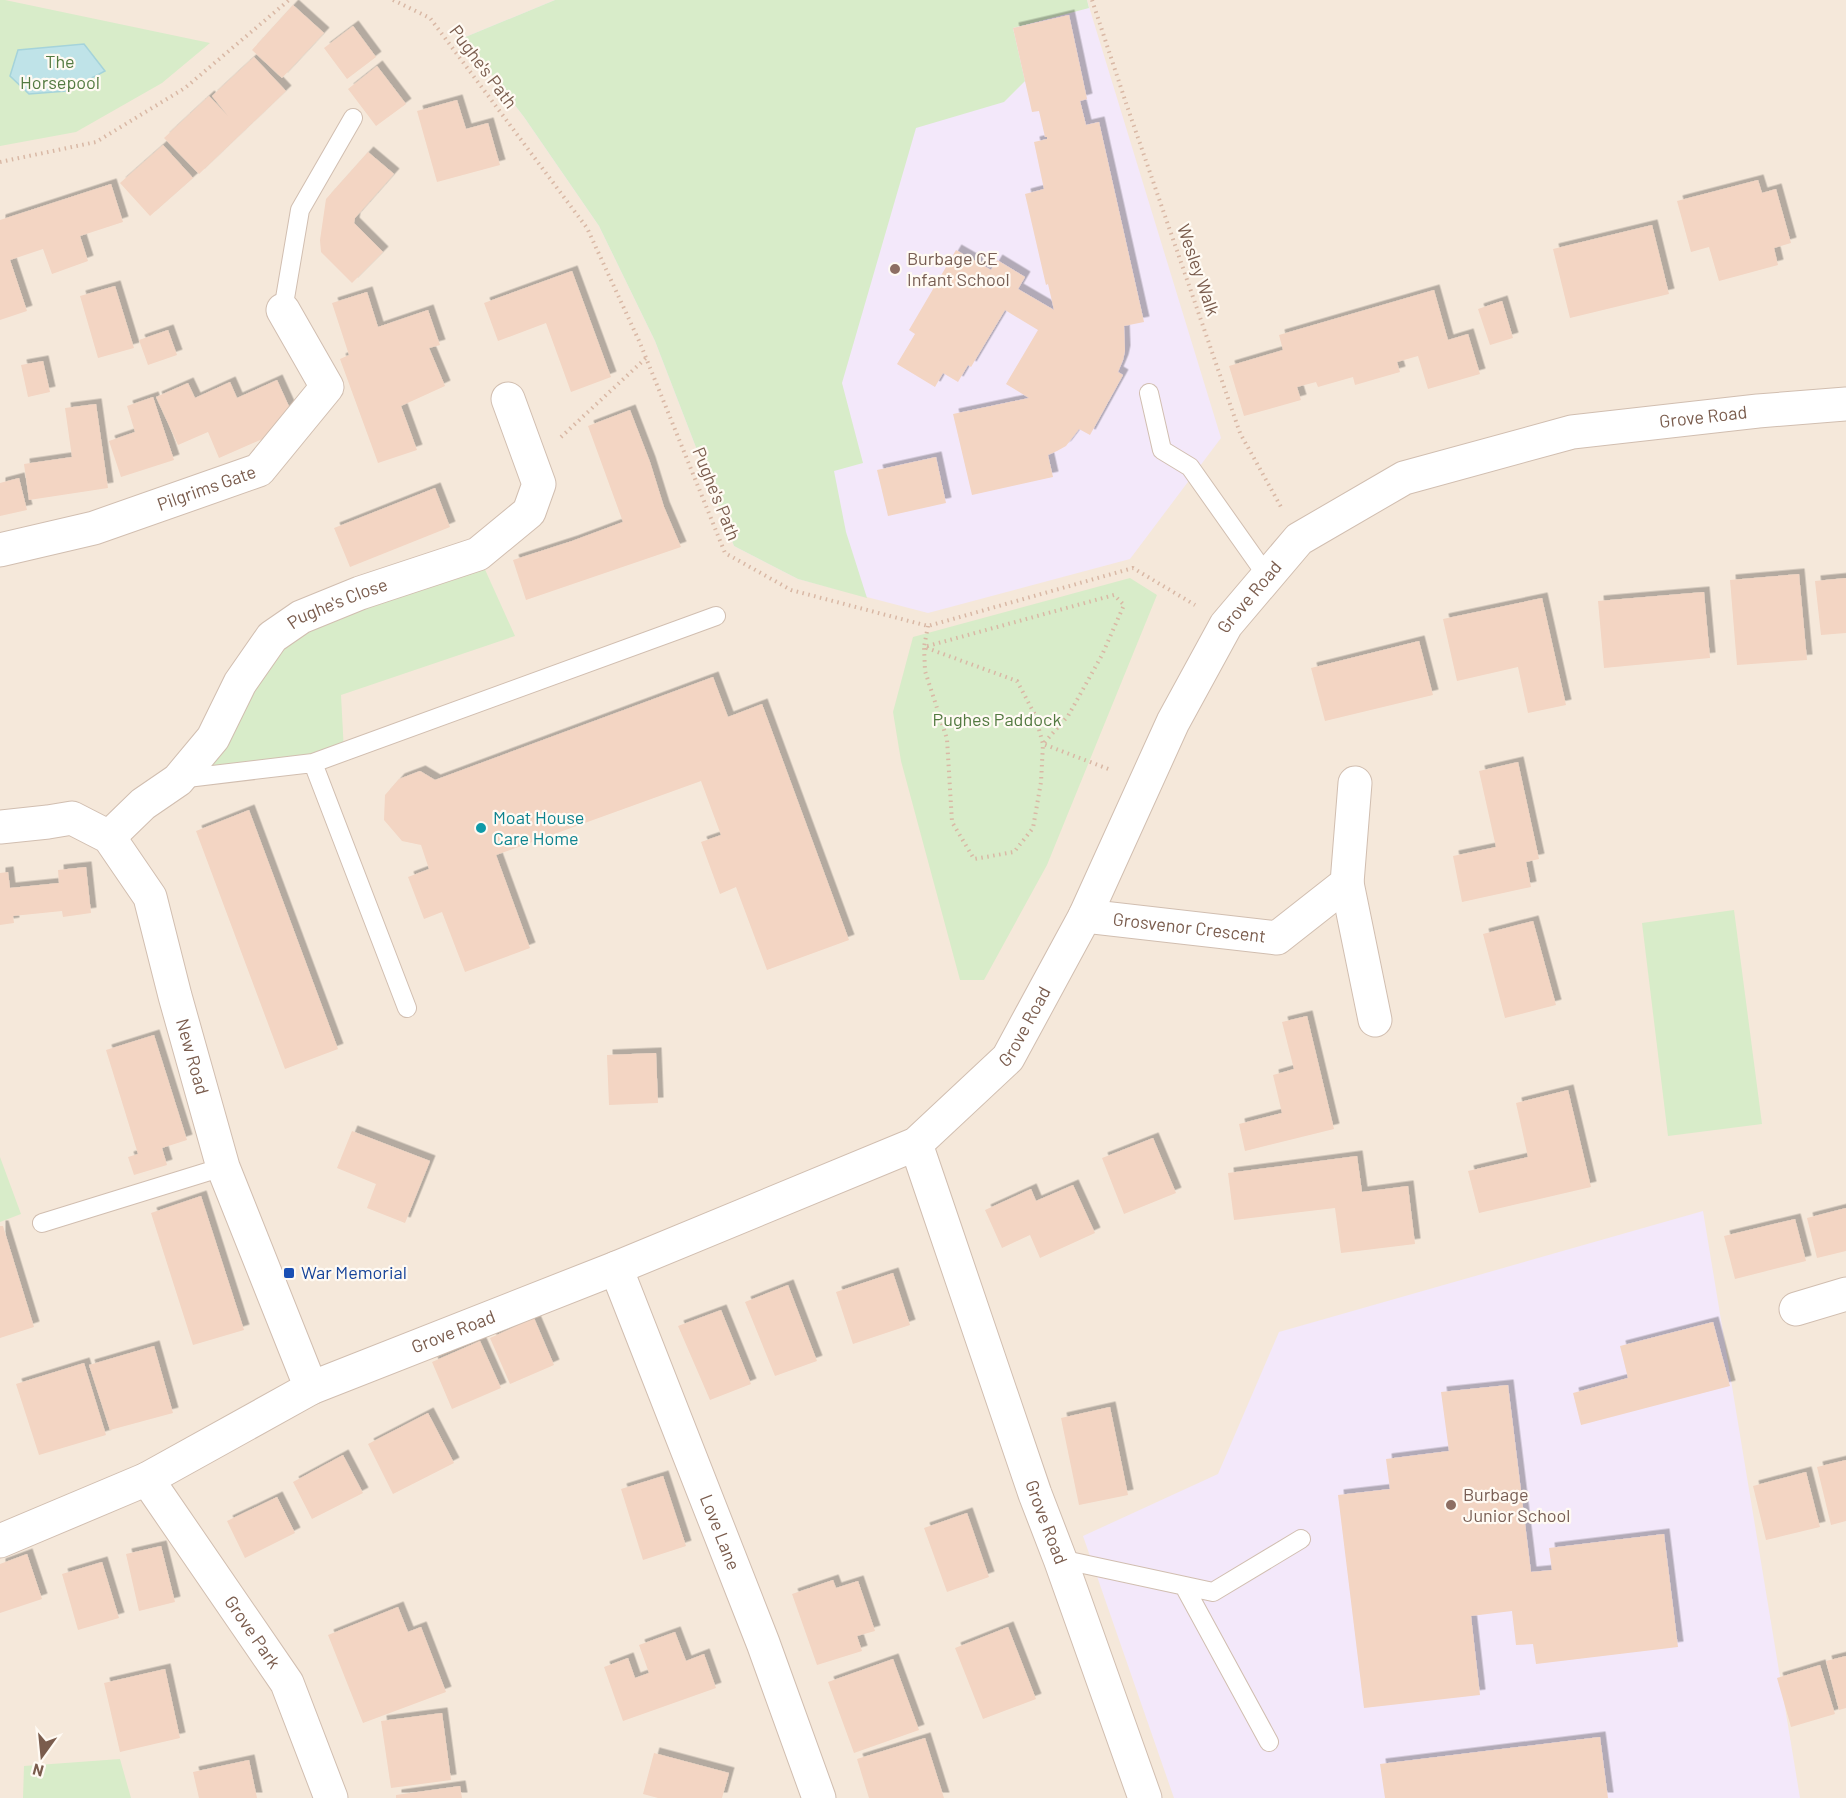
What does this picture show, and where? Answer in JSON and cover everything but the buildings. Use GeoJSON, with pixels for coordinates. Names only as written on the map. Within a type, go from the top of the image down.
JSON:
{"type":"FeatureCollection","features":[{"type":"Feature","properties":{"kind":"street","name":"Pilgrims Gate"},"geometry":{"type":"LineString","coordinates":[[0,550],[94,528],[259,470],[327,387],[283,310]]}},
{"type":"Feature","properties":{"kind":"street","name":"Pughe's Close"},"geometry":{"type":"LineString","coordinates":[[109,837],[142,804],[178,780],[213,738],[240,683],[272,637],[300,616],[360,593],[478,554],[529,512],[539,484],[508,399]]}},
{"type":"Feature","properties":{"kind":"street","name":"Grove Road"},"geometry":{"type":"LineString","coordinates":[[0,1541],[147,1479],[311,1388],[616,1268],[916,1144],[1008,1058],[1085,916],[1173,722],[1226,625],[1299,539],[1404,478],[1572,432],[1758,411],[1846,404]]}},
{"type":"Feature","properties":{"kind":"street"},"geometry":{"type":"LineString","coordinates":[[1355,783],[1347,883],[1375,1020]]}},
{"type":"Feature","properties":{"kind":"street","name":"New Road"},"geometry":{"type":"LineString","coordinates":[[0,827],[72,818],[109,837],[150,897],[223,1167],[311,1388]]}},
{"type":"Feature","properties":{"kind":"street","name":"Grosvenor Crescent"},"geometry":{"type":"LineString","coordinates":[[1085,916],[1276,938],[1347,883]]}},
{"type":"Feature","properties":{"kind":"street","name":"Grove Road"},"geometry":{"type":"LineString","coordinates":[[916,1144],[1035,1494],[1145,1798]]}},
{"type":"Feature","properties":{"kind":"street","name":"Love Lane"},"geometry":{"type":"LineString","coordinates":[[616,1268],[764,1643],[819,1798]]}},
{"type":"Feature","properties":{"kind":"street"},"geometry":{"type":"LineString","coordinates":[[1796,1309],[1846,1294]]}},
{"type":"Feature","properties":{"kind":"street","name":"Grove Park"},"geometry":{"type":"LineString","coordinates":[[147,1479],[287,1683],[332,1798]]}},
{"type":"Feature","properties":{"kind":"lane"},"geometry":{"type":"LineString","coordinates":[[283,310],[300,210],[353,118]]}},
{"type":"Feature","properties":{"kind":"lane"},"geometry":{"type":"LineString","coordinates":[[1149,393],[1162,450],[1190,467],[1267,576]]}},
{"type":"Feature","properties":{"kind":"lane"},"geometry":{"type":"LineString","coordinates":[[178,780],[313,763],[716,616]]}},
{"type":"Feature","properties":{"kind":"lane"},"geometry":{"type":"LineString","coordinates":[[313,763],[407,1008]]}},
{"type":"Feature","properties":{"kind":"lane"},"geometry":{"type":"LineString","coordinates":[[42,1223],[223,1167]]}},
{"type":"Feature","properties":{"kind":"lane"},"geometry":{"type":"LineString","coordinates":[[1060,1559],[1213,1592],[1301,1539]]}},
{"type":"Feature","properties":{"kind":"lane"},"geometry":{"type":"LineString","coordinates":[[1184,1586],[1269,1742]]}},
{"type":"Feature","properties":{"kind":"path"},"geometry":{"type":"LineString","coordinates":[[0,162],[96,142],[184,88],[289,0]]}},
{"type":"Feature","properties":{"kind":"path","name":"Pughe's Path"},"geometry":{"type":"LineString","coordinates":[[393,0],[430,18],[586,228],[646,358],[725,554],[791,590],[928,626]]}},
{"type":"Feature","properties":{"kind":"path","name":"Wesley Walk"},"geometry":{"type":"LineString","coordinates":[[1092,0],[1240,433],[1299,539]]}},
{"type":"Feature","properties":{"kind":"path"},"geometry":{"type":"LineString","coordinates":[[532,464],[646,358]]}},
{"type":"Feature","properties":{"kind":"path"},"geometry":{"type":"LineString","coordinates":[[924,646],[1017,681],[1035,715],[1043,744],[1041,782],[1033,828],[1014,852],[974,859],[952,822],[947,739],[925,671],[924,646],[928,626],[1133,568],[1226,625]]}},
{"type":"Feature","properties":{"kind":"path"},"geometry":{"type":"LineString","coordinates":[[924,646],[1114,595],[1124,605],[1102,655],[1068,716],[1043,744]]}},
{"type":"Feature","properties":{"kind":"path"},"geometry":{"type":"LineString","coordinates":[[1043,744],[1145,783]]}},
{"type":"Feature","properties":{"kind":"shaded area"},"geometry":{"type":"Polygon","coordinates":[[[0,0],[1846,0],[1846,1798],[0,1798],[0,0]]]}},
{"type":"Feature","properties":{"kind":"shaded area","name":"Burbage CE Infant School"},"geometry":{"type":"Polygon","coordinates":[[[555,0],[1087,0],[1221,438],[1130,559],[928,613],[798,579],[734,546],[655,341],[599,226],[524,117],[463,38],[555,0]]]}},
{"type":"Feature","properties":{"kind":"shaded area","name":"Burbage Junior School"},"geometry":{"type":"Polygon","coordinates":[[[1703,1211],[1800,1798],[1174,1798],[1083,1536],[1218,1474],[1279,1332],[1703,1211]]]}},
{"type":"Feature","properties":{"kind":"green space","name":"The Horsepool"},"geometry":{"type":"Polygon","coordinates":[[[0,0],[210,43],[162,83],[76,132],[0,146],[0,0]]]}},
{"type":"Feature","properties":{"kind":"green space"},"geometry":{"type":"Polygon","coordinates":[[[555,0],[1087,0],[1089,8],[1013,28],[1025,81],[1004,102],[916,128],[842,383],[863,463],[834,471],[846,532],[867,598],[798,579],[734,546],[655,341],[599,226],[524,117],[463,38],[555,0]]]}},
{"type":"Feature","properties":{"kind":"green space"},"geometry":{"type":"Polygon","coordinates":[[[478,554],[515,636],[341,695],[344,752],[196,778],[272,637],[478,554]]]}},
{"type":"Feature","properties":{"kind":"green space","name":"Pughes Paddock"},"geometry":{"type":"Polygon","coordinates":[[[1130,578],[1157,595],[1047,865],[984,980],[960,980],[901,761],[893,712],[913,637],[1130,578]]]}},
{"type":"Feature","properties":{"kind":"green space"},"geometry":{"type":"Polygon","coordinates":[[[1734,910],[1762,1124],[1668,1136],[1642,923],[1734,910]]]}},
{"type":"Feature","properties":{"kind":"green space"},"geometry":{"type":"Polygon","coordinates":[[[0,1157],[21,1214],[0,1222],[0,1157]]]}},
{"type":"Feature","properties":{"kind":"green space"},"geometry":{"type":"Polygon","coordinates":[[[120,1759],[131,1798],[23,1798],[24,1766],[120,1759]]]}},
{"type":"Feature","properties":{"kind":"water"},"geometry":{"type":"Polygon","coordinates":[[[84,44],[105,71],[67,91],[29,94],[10,76],[18,50],[84,44]]]}},
{"type":"Feature","properties":{"kind":"place","name":"Burbage CE Infant School"},"geometry":{"type":"Point","coordinates":[895,269]}},
{"type":"Feature","properties":{"kind":"place","name":"Moat House Care Home"},"geometry":{"type":"Point","coordinates":[481,828]}},
{"type":"Feature","properties":{"kind":"place","name":"War Memorial"},"geometry":{"type":"Point","coordinates":[289,1273]}},
{"type":"Feature","properties":{"kind":"place","name":"Burbage Junior School"},"geometry":{"type":"Point","coordinates":[1451,1505]}}]}
